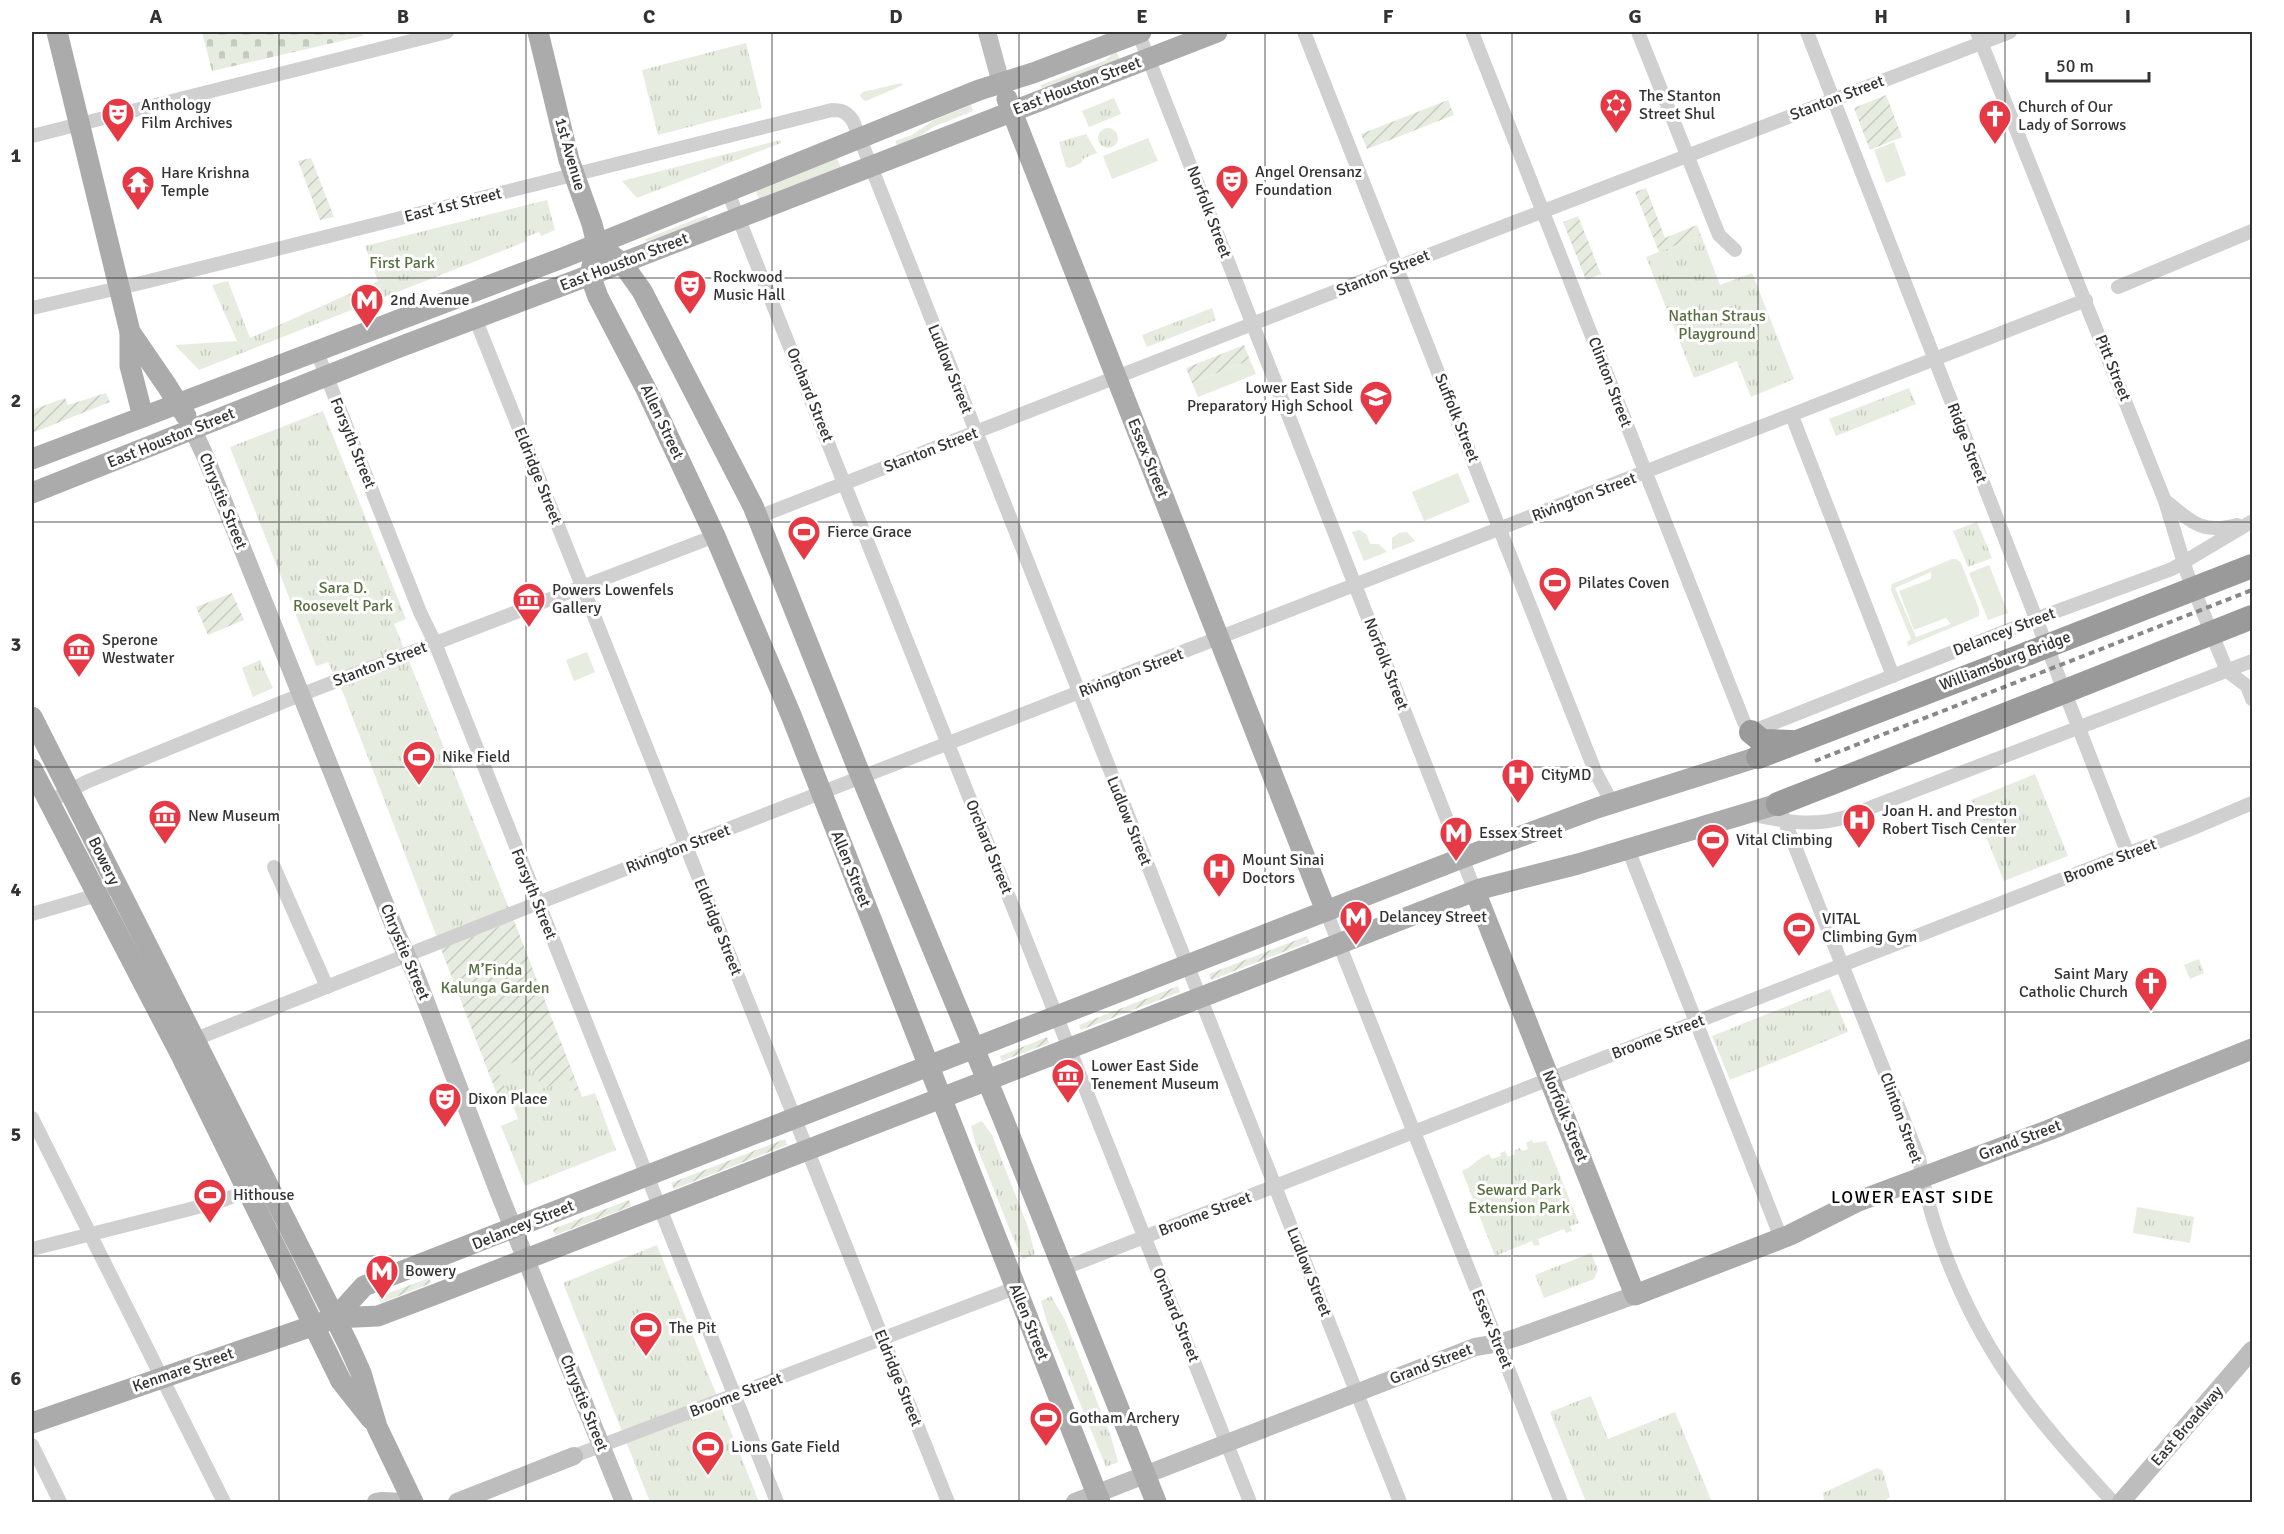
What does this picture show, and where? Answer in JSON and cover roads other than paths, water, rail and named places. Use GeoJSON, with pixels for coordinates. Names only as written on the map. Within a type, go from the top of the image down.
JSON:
{"type":"FeatureCollection","features":[{"type":"Feature","properties":{"kind":"highway","name":"Williamsburg Bridge"},"geometry":{"type":"LineString","coordinates":[[1758,757],[2253,566]]}},
{"type":"Feature","properties":{"kind":"highway"},"geometry":{"type":"LineString","coordinates":[[1782,813],[2048,698],[2253,617]]}},
{"type":"Feature","properties":{"kind":"highway"},"geometry":{"type":"LineString","coordinates":[[1751,732],[1762,741],[1797,741]]}},
{"type":"Feature","properties":{"kind":"main road"},"geometry":{"type":"LineString","coordinates":[[57,32],[130,332],[130,366],[143,417]]}},
{"type":"Feature","properties":{"kind":"main road","name":"1st Avenue"},"geometry":{"type":"LineString","coordinates":[[538,32],[574,175],[597,244]]}},
{"type":"Feature","properties":{"kind":"main road"},"geometry":{"type":"LineString","coordinates":[[987,32],[1002,83]]}},
{"type":"Feature","properties":{"kind":"main road","name":"East Houston Street"},"geometry":{"type":"LineString","coordinates":[[32,459],[317,352],[597,244],[859,138],[1140,32]]}},
{"type":"Feature","properties":{"kind":"main road","name":"East Houston Street"},"geometry":{"type":"LineString","coordinates":[[32,493],[475,318],[1217,32]]}},
{"type":"Feature","properties":{"kind":"main road","name":"Essex Street"},"geometry":{"type":"LineString","coordinates":[[1002,83],[1326,911]]}},
{"type":"Feature","properties":{"kind":"main road"},"geometry":{"type":"LineString","coordinates":[[590,275],[597,244],[622,263],[642,291],[758,517],[1156,1503]]}},
{"type":"Feature","properties":{"kind":"main road","name":"Allen Street"},"geometry":{"type":"LineString","coordinates":[[590,275],[598,297],[646,389],[715,536],[791,715],[1099,1498]]}},
{"type":"Feature","properties":{"kind":"main road"},"geometry":{"type":"LineString","coordinates":[[130,332],[179,404]]}},
{"type":"Feature","properties":{"kind":"main road","name":"Chrystie Street"},"geometry":{"type":"LineString","coordinates":[[179,404],[206,458],[624,1503]]}},
{"type":"Feature","properties":{"kind":"main road","name":"Bowery"},"geometry":{"type":"LineString","coordinates":[[32,717],[69,791],[108,892],[185,1043],[267,1182],[335,1318],[361,1373],[377,1427],[413,1503]]}},
{"type":"Feature","properties":{"kind":"main road","name":"Delancey Street"},"geometry":{"type":"LineString","coordinates":[[335,1318],[363,1286],[1462,858],[1612,803],[1758,757]]}},
{"type":"Feature","properties":{"kind":"main road","name":"Bowery"},"geometry":{"type":"LineString","coordinates":[[32,769],[49,802],[108,892]]}},
{"type":"Feature","properties":{"kind":"main road","name":"Delancey Street"},"geometry":{"type":"LineString","coordinates":[[335,1318],[378,1316],[1475,891],[1748,813],[1782,813]]}},
{"type":"Feature","properties":{"kind":"main road","name":"Norfolk Street"},"geometry":{"type":"LineString","coordinates":[[1475,891],[1635,1295]]}},
{"type":"Feature","properties":{"kind":"main road","name":"Bowery"},"geometry":{"type":"LineString","coordinates":[[185,1043],[247,1192],[341,1381],[377,1427]]}},
{"type":"Feature","properties":{"kind":"main road","name":"Grand Street"},"geometry":{"type":"LineString","coordinates":[[1922,1183],[2253,1049]]}},
{"type":"Feature","properties":{"kind":"main road","name":"Grand Street"},"geometry":{"type":"LineString","coordinates":[[1075,1503],[1099,1498],[1145,1475],[1475,1347],[1498,1343],[1635,1295],[1785,1236],[1847,1206],[1922,1183],[2253,1062]]}},
{"type":"Feature","properties":{"kind":"main road","name":"Kenmare Street"},"geometry":{"type":"LineString","coordinates":[[32,1423],[335,1318]]}},
{"type":"Feature","properties":{"kind":"main road","name":"East Broadway"},"geometry":{"type":"LineString","coordinates":[[2121,1503],[2253,1350]]}},
{"type":"Feature","properties":{"kind":"main road","name":"Broome Street"},"geometry":{"type":"LineString","coordinates":[[457,1503],[574,1456]]}},
{"type":"Feature","properties":{"kind":"main road"},"geometry":{"type":"LineString","coordinates":[[376,1503],[382,1501],[402,1503]]}},
{"type":"Feature","properties":{"kind":"street"},"geometry":{"type":"LineString","coordinates":[[32,136],[447,32]]}},
{"type":"Feature","properties":{"kind":"street","name":"Norfolk Street"},"geometry":{"type":"LineString","coordinates":[[1140,32],[1475,891]]}},
{"type":"Feature","properties":{"kind":"street","name":"Suffolk Street"},"geometry":{"type":"LineString","coordinates":[[1304,32],[1595,771],[1612,803]]}},
{"type":"Feature","properties":{"kind":"street","name":"Clinton Street"},"geometry":{"type":"LineString","coordinates":[[1472,32],[1744,722],[1751,732]]}},
{"type":"Feature","properties":{"kind":"street"},"geometry":{"type":"LineString","coordinates":[[1638,32],[1719,235],[1735,250]]}},
{"type":"Feature","properties":{"kind":"street","name":"Ridge Street"},"geometry":{"type":"LineString","coordinates":[[1807,32],[2128,854]]}},
{"type":"Feature","properties":{"kind":"street","name":"Stanton Street"},"geometry":{"type":"LineString","coordinates":[[758,517],[1833,99],[1979,37],[2010,32]]}},
{"type":"Feature","properties":{"kind":"street","name":"Pitt Street"},"geometry":{"type":"LineString","coordinates":[[1979,37],[2165,501],[2184,563],[2227,671],[2247,686],[2253,699]]}},
{"type":"Feature","properties":{"kind":"street","name":"East 1st Street"},"geometry":{"type":"LineString","coordinates":[[32,308],[832,110],[844,111],[848,114],[859,138]]}},
{"type":"Feature","properties":{"kind":"street","name":"Ludlow Street"},"geometry":{"type":"LineString","coordinates":[[859,138],[1400,1503]]}},
{"type":"Feature","properties":{"kind":"street","name":"Orchard Street"},"geometry":{"type":"LineString","coordinates":[[728,192],[1250,1503]]}},
{"type":"Feature","properties":{"kind":"street"},"geometry":{"type":"LineString","coordinates":[[2118,287],[2253,231]]}},
{"type":"Feature","properties":{"kind":"street","name":"Rivington Street"},"geometry":{"type":"LineString","coordinates":[[185,1043],[538,903],[2086,300]]}},
{"type":"Feature","properties":{"kind":"street","name":"Eldridge Street"},"geometry":{"type":"LineString","coordinates":[[475,318],[948,1503]]}},
{"type":"Feature","properties":{"kind":"street","name":"Forsyth Street"},"geometry":{"type":"LineString","coordinates":[[317,352],[777,1503]]}},
{"type":"Feature","properties":{"kind":"street"},"geometry":{"type":"LineString","coordinates":[[1792,416],[1893,676]]}},
{"type":"Feature","properties":{"kind":"street","name":"Delancey Street"},"geometry":{"type":"LineString","coordinates":[[2165,501],[2190,522],[2205,528],[2224,529],[2252,522]]}},
{"type":"Feature","properties":{"kind":"street","name":"Delancey Street"},"geometry":{"type":"LineString","coordinates":[[1751,732],[2184,563],[2252,522]]}},
{"type":"Feature","properties":{"kind":"street","name":"Stanton Street"},"geometry":{"type":"LineString","coordinates":[[49,802],[69,791],[300,695],[715,536]]}},
{"type":"Feature","properties":{"kind":"street","name":"Delancey Street"},"geometry":{"type":"LineString","coordinates":[[1782,813],[1816,823],[1846,818],[2253,661]]}},
{"type":"Feature","properties":{"kind":"street","name":"Broome Street"},"geometry":{"type":"LineString","coordinates":[[1062,1269],[1842,966],[2253,803]]}},
{"type":"Feature","properties":{"kind":"street","name":"Clinton Street"},"geometry":{"type":"LineString","coordinates":[[1782,813],[1919,1158],[1928,1207],[1954,1272],[1987,1343],[2040,1419],[2113,1503]]}},
{"type":"Feature","properties":{"kind":"street"},"geometry":{"type":"LineString","coordinates":[[1628,849],[1696,1023],[1785,1236]]}},
{"type":"Feature","properties":{"kind":"street"},"geometry":{"type":"LineString","coordinates":[[274,867],[327,987]]}},
{"type":"Feature","properties":{"kind":"street"},"geometry":{"type":"LineString","coordinates":[[32,914],[108,892]]}},
{"type":"Feature","properties":{"kind":"street","name":"Essex Street"},"geometry":{"type":"LineString","coordinates":[[1326,911],[1561,1503]]}},
{"type":"Feature","properties":{"kind":"street"},"geometry":{"type":"LineString","coordinates":[[32,1118],[224,1503]]}},
{"type":"Feature","properties":{"kind":"street"},"geometry":{"type":"LineString","coordinates":[[32,1249],[218,1202],[267,1182]]}},
{"type":"Feature","properties":{"kind":"street","name":"Broome Street"},"geometry":{"type":"LineString","coordinates":[[574,1456],[602,1448],[1015,1288]]}},
{"type":"Feature","properties":{"kind":"street"},"geometry":{"type":"LineString","coordinates":[[32,1445],[60,1503]]}},
{"type":"Feature","properties":{"kind":"railway"},"geometry":{"type":"LineString","coordinates":[[1815,761],[2252,590]]}},
{"type":"Feature","properties":{"kind":"place","name":"The Stanton Street Shul"},"geometry":{"type":"Point","coordinates":[1616,134]}},
{"type":"Feature","properties":{"kind":"place","name":"Anthology Film Archives"},"geometry":{"type":"Point","coordinates":[118,143]}},
{"type":"Feature","properties":{"kind":"place","name":"Church of Our Lady of Sorrows"},"geometry":{"type":"Point","coordinates":[1995,145]}},
{"type":"Feature","properties":{"kind":"place","name":"Angel Orensanz Foundation"},"geometry":{"type":"Point","coordinates":[1232,210]}},
{"type":"Feature","properties":{"kind":"place","name":"Hare Krishna Temple"},"geometry":{"type":"Point","coordinates":[138,211]}},
{"type":"Feature","properties":{"kind":"place","name":"Rockwood Music Hall"},"geometry":{"type":"Point","coordinates":[690,315]}},
{"type":"Feature","properties":{"kind":"place","name":"2nd Avenue"},"geometry":{"type":"Point","coordinates":[367,329]}},
{"type":"Feature","properties":{"kind":"place","name":"Lower East Side Preparatory High School"},"geometry":{"type":"Point","coordinates":[1376,426]}},
{"type":"Feature","properties":{"kind":"place","name":"Fierce Grace"},"geometry":{"type":"Point","coordinates":[804,561]}},
{"type":"Feature","properties":{"kind":"place","name":"Pilates Coven"},"geometry":{"type":"Point","coordinates":[1555,612]}},
{"type":"Feature","properties":{"kind":"place","name":"Powers Lowenfels Gallery"},"geometry":{"type":"Point","coordinates":[529,628]}},
{"type":"Feature","properties":{"kind":"place","name":"Sperone Westwater"},"geometry":{"type":"Point","coordinates":[79,678]}},
{"type":"Feature","properties":{"kind":"place","name":"Nike Field"},"geometry":{"type":"Point","coordinates":[419,786]}},
{"type":"Feature","properties":{"kind":"place","name":"CityMD"},"geometry":{"type":"Point","coordinates":[1518,804]}},
{"type":"Feature","properties":{"kind":"place","name":"New Museum"},"geometry":{"type":"Point","coordinates":[165,845]}},
{"type":"Feature","properties":{"kind":"place","name":"Joan H. and Preston Robert Tisch Center"},"geometry":{"type":"Point","coordinates":[1859,849]}},
{"type":"Feature","properties":{"kind":"place","name":"Essex Street"},"geometry":{"type":"Point","coordinates":[1456,862]}},
{"type":"Feature","properties":{"kind":"place","name":"Vital Climbing"},"geometry":{"type":"Point","coordinates":[1713,869]}},
{"type":"Feature","properties":{"kind":"place","name":"Mount Sinai Doctors"},"geometry":{"type":"Point","coordinates":[1219,898]}},
{"type":"Feature","properties":{"kind":"place","name":"Delancey Street"},"geometry":{"type":"Point","coordinates":[1356,946]}},
{"type":"Feature","properties":{"kind":"place","name":"VITAL Climbing Gym"},"geometry":{"type":"Point","coordinates":[1799,957]}},
{"type":"Feature","properties":{"kind":"place","name":"Saint Mary Catholic Church"},"geometry":{"type":"Point","coordinates":[2151,1012]}},
{"type":"Feature","properties":{"kind":"place","name":"Lower East Side Tenement Museum"},"geometry":{"type":"Point","coordinates":[1068,1104]}},
{"type":"Feature","properties":{"kind":"place","name":"Dixon Place"},"geometry":{"type":"Point","coordinates":[445,1128]}},
{"type":"Feature","properties":{"kind":"place","name":"Hithouse"},"geometry":{"type":"Point","coordinates":[210,1224]}},
{"type":"Feature","properties":{"kind":"place","name":"Bowery"},"geometry":{"type":"Point","coordinates":[382,1300]}},
{"type":"Feature","properties":{"kind":"place","name":"The Pit"},"geometry":{"type":"Point","coordinates":[646,1357]}},
{"type":"Feature","properties":{"kind":"place","name":"Gotham Archery"},"geometry":{"type":"Point","coordinates":[1046,1447]}},
{"type":"Feature","properties":{"kind":"place","name":"Lions Gate Field"},"geometry":{"type":"Point","coordinates":[708,1476]}},
{"type":"Feature","properties":{"kind":"district","name":"LOWER EAST SIDE"},"geometry":{"type":"Point","coordinates":[1913,1197]}},
{"type":"Feature","properties":{"kind":"park label","name":"First Park"},"geometry":{"type":"Point","coordinates":[402,263]}},
{"type":"Feature","properties":{"kind":"park label","name":"Nathan Straus Playground"},"geometry":{"type":"Point","coordinates":[1717,325]}},
{"type":"Feature","properties":{"kind":"park label","name":"Sara D. Roosevelt Park"},"geometry":{"type":"Point","coordinates":[343,597]}},
{"type":"Feature","properties":{"kind":"park label","name":"M’Finda Kalunga Garden"},"geometry":{"type":"Point","coordinates":[495,979]}},
{"type":"Feature","properties":{"kind":"park label","name":"Seward Park Extension Park"},"geometry":{"type":"Point","coordinates":[1519,1199]}}]}
